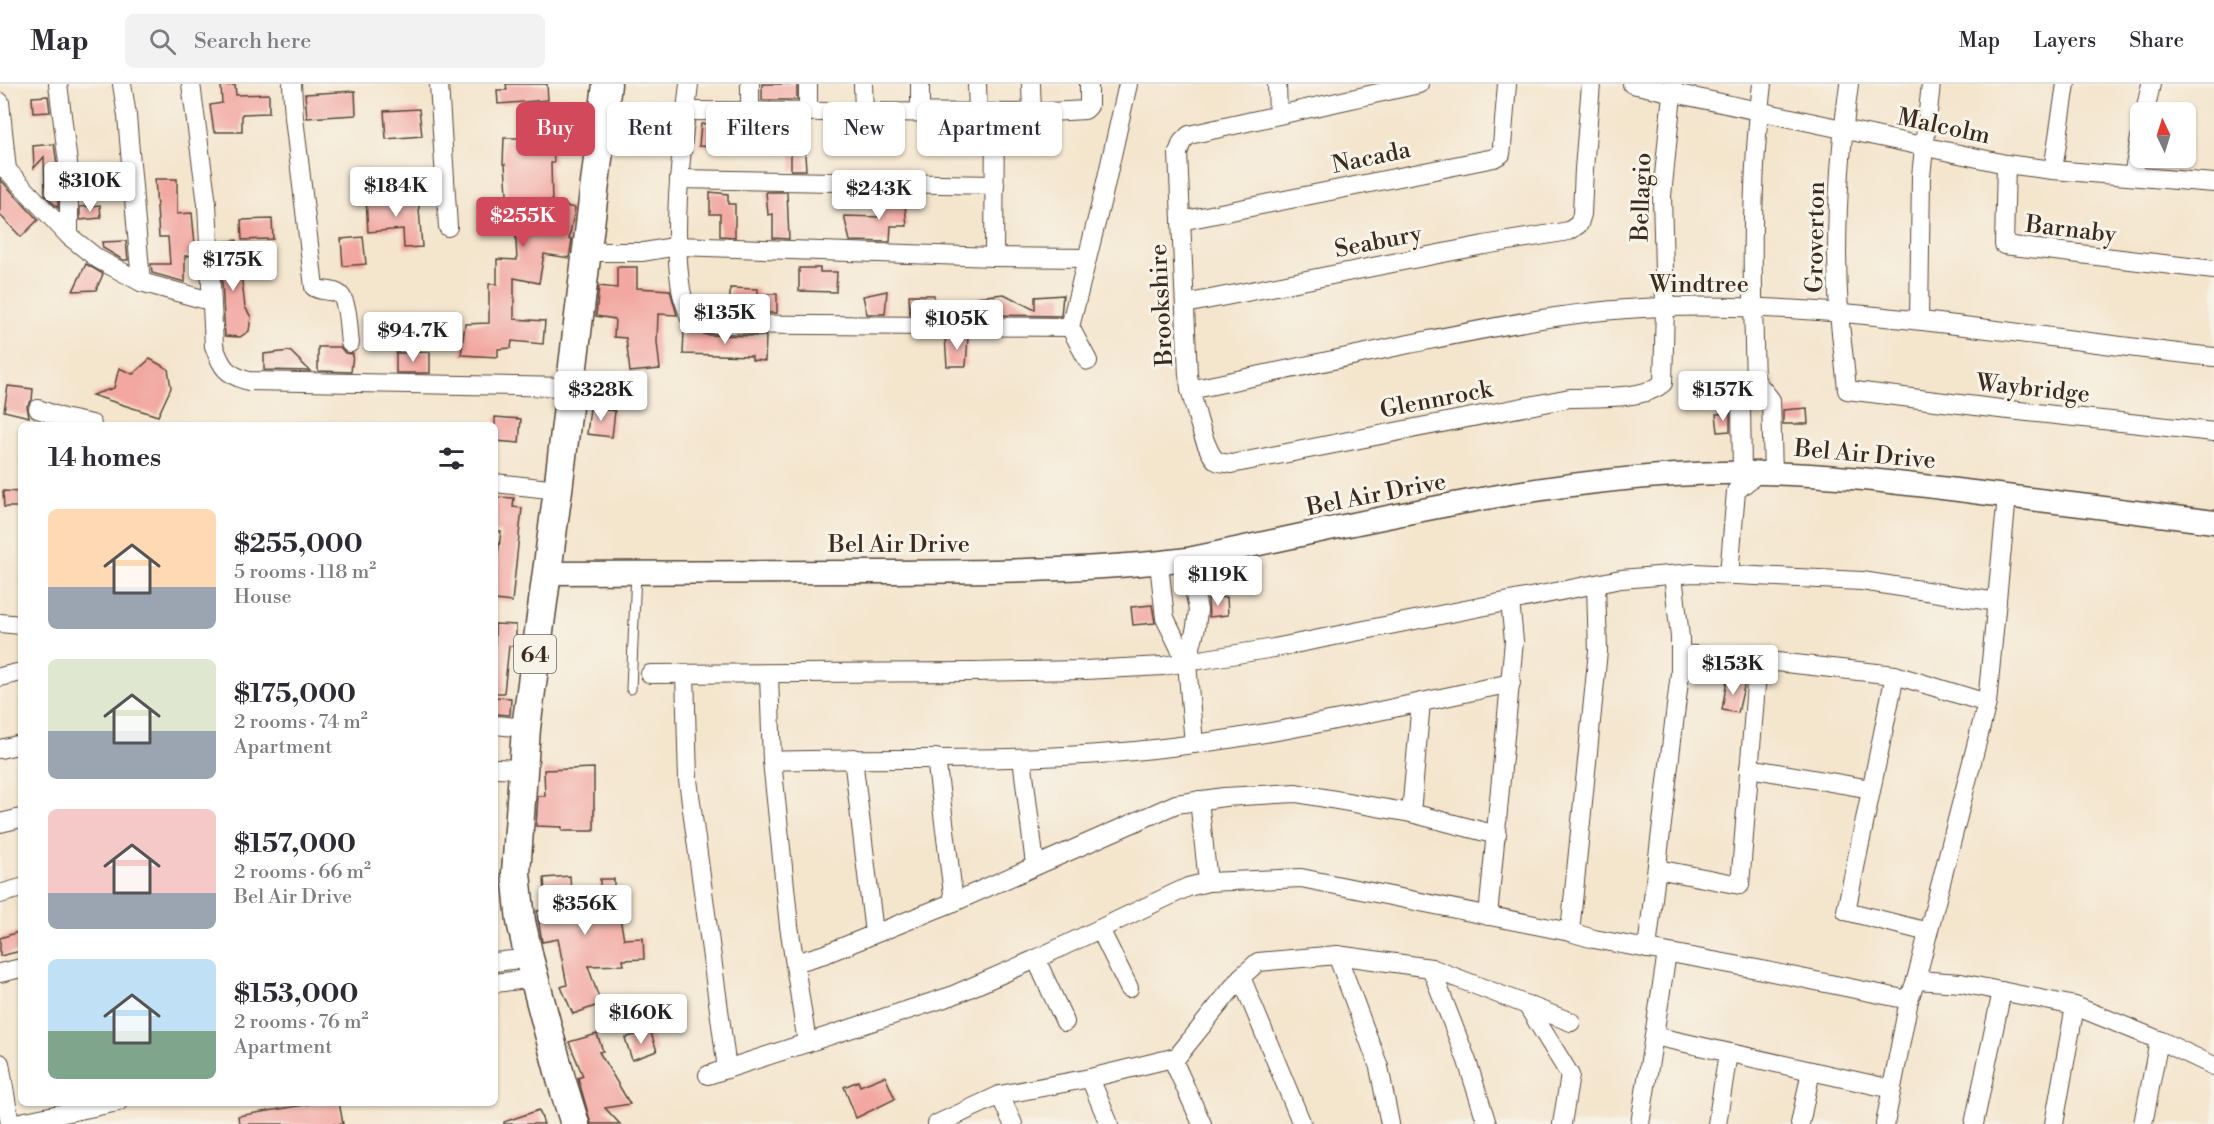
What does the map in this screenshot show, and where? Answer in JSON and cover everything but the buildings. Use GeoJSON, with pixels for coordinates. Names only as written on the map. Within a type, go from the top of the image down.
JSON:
{"type":"FeatureCollection","features":[{"type":"Feature","properties":{"kind":"main road","name":"64"},"geometry":{"type":"LineString","coordinates":[[575,1124],[561,1079],[521,921],[508,769],[525,728],[558,490],[607,84]]}},
{"type":"Feature","properties":{"kind":"street"},"geometry":{"type":"LineString","coordinates":[[58,84],[69,171],[69,236]]}},
{"type":"Feature","properties":{"kind":"street"},"geometry":{"type":"LineString","coordinates":[[122,84],[127,116],[141,282]]}},
{"type":"Feature","properties":{"kind":"street"},"geometry":{"type":"LineString","coordinates":[[191,84],[207,204],[214,346],[220,362],[230,375],[248,381],[569,387]]}},
{"type":"Feature","properties":{"kind":"street"},"geometry":{"type":"LineString","coordinates":[[292,84],[314,287],[342,296],[346,303],[350,343]]}},
{"type":"Feature","properties":{"kind":"street"},"geometry":{"type":"LineString","coordinates":[[439,84],[448,226]]}},
{"type":"Feature","properties":{"kind":"street"},"geometry":{"type":"LineString","coordinates":[[688,102],[689,84]]}},
{"type":"Feature","properties":{"kind":"street"},"geometry":{"type":"LineString","coordinates":[[750,84],[750,102]]}},
{"type":"Feature","properties":{"kind":"street"},"geometry":{"type":"LineString","coordinates":[[808,84],[808,102]]}},
{"type":"Feature","properties":{"kind":"street"},"geometry":{"type":"LineString","coordinates":[[863,84],[864,102]]}},
{"type":"Feature","properties":{"kind":"street"},"geometry":{"type":"LineString","coordinates":[[920,84],[920,102]]}},
{"type":"Feature","properties":{"kind":"street"},"geometry":{"type":"LineString","coordinates":[[977,84],[983,102]]}},
{"type":"Feature","properties":{"kind":"street"},"geometry":{"type":"LineString","coordinates":[[1031,84],[1032,102]]}},
{"type":"Feature","properties":{"kind":"street"},"geometry":{"type":"LineString","coordinates":[[1062,111],[1085,110],[1089,106],[1089,84]]}},
{"type":"Feature","properties":{"kind":"street"},"geometry":{"type":"LineString","coordinates":[[1088,361],[1070,327],[1128,84]]}},
{"type":"Feature","properties":{"kind":"street"},"geometry":{"type":"LineString","coordinates":[[1277,84],[1278,115],[1419,84]]}},
{"type":"Feature","properties":{"kind":"street","name":"Nacada"},"geometry":{"type":"LineString","coordinates":[[1181,221],[1494,158],[1501,154],[1507,84]]}},
{"type":"Feature","properties":{"kind":"street","name":"Seabury"},"geometry":{"type":"LineString","coordinates":[[1185,304],[1484,245],[1569,231],[1579,224],[1582,214],[1591,84]]}},
{"type":"Feature","properties":{"kind":"street","name":"Malcolm"},"geometry":{"type":"LineString","coordinates":[[1632,84],[1672,88],[1759,112],[2006,164],[2214,183]]}},
{"type":"Feature","properties":{"kind":"street"},"geometry":{"type":"LineString","coordinates":[[1758,473],[1741,403],[1755,380],[1752,231],[1762,84]]}},
{"type":"Feature","properties":{"kind":"street","name":"Groverton"},"geometry":{"type":"LineString","coordinates":[[1848,390],[1839,312],[1837,246],[1843,129],[1849,84]]}},
{"type":"Feature","properties":{"kind":"street"},"geometry":{"type":"LineString","coordinates":[[1919,320],[1921,176],[1931,84]]}},
{"type":"Feature","properties":{"kind":"street"},"geometry":{"type":"LineString","coordinates":[[2054,170],[2066,84]]}},
{"type":"Feature","properties":{"kind":"street"},"geometry":{"type":"LineString","coordinates":[[2147,102],[2151,84]]}},
{"type":"Feature","properties":{"kind":"street","name":"Bellagio"},"geometry":{"type":"LineString","coordinates":[[1663,383],[1665,307],[1662,196],[1672,88]]}},
{"type":"Feature","properties":{"kind":"street"},"geometry":{"type":"LineString","coordinates":[[0,102],[3,169],[69,236],[98,259],[141,282],[210,301]]}},
{"type":"Feature","properties":{"kind":"street","name":"Brookshire"},"geometry":{"type":"LineString","coordinates":[[1217,461],[1209,452],[1190,390],[1178,153],[1182,142],[1189,135],[1278,115]]}},
{"type":"Feature","properties":{"kind":"street"},"geometry":{"type":"LineString","coordinates":[[682,156],[669,247],[689,316],[707,324],[1070,327]]}},
{"type":"Feature","properties":{"kind":"street"},"geometry":{"type":"LineString","coordinates":[[992,156],[995,185],[994,257]]}},
{"type":"Feature","properties":{"kind":"street","name":"Barnaby"},"geometry":{"type":"LineString","coordinates":[[2006,164],[2004,245],[2214,270]]}},
{"type":"Feature","properties":{"kind":"street"},"geometry":{"type":"LineString","coordinates":[[2133,177],[2135,168]]}},
{"type":"Feature","properties":{"kind":"street"},"geometry":{"type":"LineString","coordinates":[[679,180],[995,185]]}},
{"type":"Feature","properties":{"kind":"street"},"geometry":{"type":"LineString","coordinates":[[587,247],[643,252],[669,247],[1087,258]]}},
{"type":"Feature","properties":{"kind":"street","name":"Windtree"},"geometry":{"type":"LineString","coordinates":[[1190,390],[1510,324],[1586,313],[1665,307],[1753,307],[1839,312],[2214,357]]}},
{"type":"Feature","properties":{"kind":"street"},"geometry":{"type":"LineString","coordinates":[[1729,575],[1736,491],[1758,473],[1771,400],[1755,380]]}},
{"type":"Feature","properties":{"kind":"street","name":"Glennrock"},"geometry":{"type":"LineString","coordinates":[[1217,461],[1231,464],[1570,398],[1625,395],[1656,390],[1663,383]]}},
{"type":"Feature","properties":{"kind":"street","name":"Waybridge"},"geometry":{"type":"LineString","coordinates":[[1848,390],[2000,410],[2214,432]]}},
{"type":"Feature","properties":{"kind":"street"},"geometry":{"type":"LineString","coordinates":[[38,409],[82,422]]}},
{"type":"Feature","properties":{"kind":"street","name":"Bel Air Drive"},"geometry":{"type":"LineString","coordinates":[[546,573],[954,572],[1070,569],[1159,563],[1543,488],[1642,477],[1758,473],[1811,474],[1905,483],[2214,522]]}},
{"type":"Feature","properties":{"kind":"street"},"geometry":{"type":"LineString","coordinates":[[498,483],[558,490]]}},
{"type":"Feature","properties":{"kind":"street"},"geometry":{"type":"LineString","coordinates":[[1885,1124],[1909,1000],[1987,703],[2007,496]]}},
{"type":"Feature","properties":{"kind":"street"},"geometry":{"type":"LineString","coordinates":[[1188,559],[1198,610],[1187,663],[1194,744]]}},
{"type":"Feature","properties":{"kind":"street"},"geometry":{"type":"LineString","coordinates":[[1159,563],[1165,618],[1187,663]]}},
{"type":"Feature","properties":{"kind":"street"},"geometry":{"type":"LineString","coordinates":[[650,674],[769,675],[1085,670],[1187,663],[1274,648],[1621,579],[1694,573],[1862,581],[1996,602]]}},
{"type":"Feature","properties":{"kind":"street"},"geometry":{"type":"LineString","coordinates":[[1647,949],[1680,673],[1680,637],[1673,575]]}},
{"type":"Feature","properties":{"kind":"street"},"geometry":{"type":"LineString","coordinates":[[1570,932],[1598,651],[1596,585]]}},
{"type":"Feature","properties":{"kind":"street"},"geometry":{"type":"LineString","coordinates":[[1488,916],[1514,641],[1510,601]]}},
{"type":"Feature","properties":{"kind":"street"},"geometry":{"type":"LineString","coordinates":[[0,623],[18,625]]}},
{"type":"Feature","properties":{"kind":"street"},"geometry":{"type":"LineString","coordinates":[[1680,654],[1895,675],[1987,703]]}},
{"type":"Feature","properties":{"kind":"street"},"geometry":{"type":"LineString","coordinates":[[1657,869],[1740,885],[1758,660]]}},
{"type":"Feature","properties":{"kind":"street"},"geometry":{"type":"LineString","coordinates":[[0,677],[18,673]]}},
{"type":"Feature","properties":{"kind":"street"},"geometry":{"type":"LineString","coordinates":[[686,674],[688,780],[727,1069]]}},
{"type":"Feature","properties":{"kind":"street"},"geometry":{"type":"LineString","coordinates":[[769,675],[772,761],[789,926],[807,1043]]}},
{"type":"Feature","properties":{"kind":"street"},"geometry":{"type":"LineString","coordinates":[[1895,675],[1846,911],[1928,932]]}},
{"type":"Feature","properties":{"kind":"street"},"geometry":{"type":"LineString","coordinates":[[772,761],[853,758],[1022,758],[1111,753],[1241,738],[1511,683]]}},
{"type":"Feature","properties":{"kind":"street"},"geometry":{"type":"LineString","coordinates":[[1411,813],[1421,702]]}},
{"type":"Feature","properties":{"kind":"street"},"geometry":{"type":"LineString","coordinates":[[498,724],[525,728]]}},
{"type":"Feature","properties":{"kind":"street"},"geometry":{"type":"LineString","coordinates":[[0,749],[18,745]]}},
{"type":"Feature","properties":{"kind":"street"},"geometry":{"type":"LineString","coordinates":[[853,758],[874,933]]}},
{"type":"Feature","properties":{"kind":"street"},"geometry":{"type":"LineString","coordinates":[[936,758],[954,902]]}},
{"type":"Feature","properties":{"kind":"street"},"geometry":{"type":"LineString","coordinates":[[1022,758],[1035,865]]}},
{"type":"Feature","properties":{"kind":"street"},"geometry":{"type":"LineString","coordinates":[[1749,768],[1871,789]]}},
{"type":"Feature","properties":{"kind":"street"},"geometry":{"type":"LineString","coordinates":[[795,963],[825,954],[954,902],[1176,804],[1199,800],[1296,793],[1411,813],[1497,835]]}},
{"type":"Feature","properties":{"kind":"street"},"geometry":{"type":"LineString","coordinates":[[1199,800],[1208,882]]}},
{"type":"Feature","properties":{"kind":"street"},"geometry":{"type":"LineString","coordinates":[[0,823],[18,819]]}},
{"type":"Feature","properties":{"kind":"street"},"geometry":{"type":"LineString","coordinates":[[708,1075],[951,996],[1036,959],[1188,886],[1208,882],[1301,878],[1570,932],[1594,939],[1909,1000]]}},
{"type":"Feature","properties":{"kind":"street"},"geometry":{"type":"LineString","coordinates":[[0,894],[18,889]]}},
{"type":"Feature","properties":{"kind":"street"},"geometry":{"type":"LineString","coordinates":[[1100,929],[1128,988]]}},
{"type":"Feature","properties":{"kind":"street"},"geometry":{"type":"LineString","coordinates":[[1640,1124],[1667,953]]}},
{"type":"Feature","properties":{"kind":"street"},"geometry":{"type":"LineString","coordinates":[[1337,956],[1379,1067],[1390,1124]]}},
{"type":"Feature","properties":{"kind":"street"},"geometry":{"type":"LineString","coordinates":[[936,1124],[1000,1095],[1090,1078],[1176,1057],[1241,977],[1258,962],[1337,956],[1431,968],[1570,1022]]}},
{"type":"Feature","properties":{"kind":"street"},"geometry":{"type":"LineString","coordinates":[[1036,959],[1065,1022]]}},
{"type":"Feature","properties":{"kind":"street"},"geometry":{"type":"LineString","coordinates":[[498,962],[532,968]]}},
{"type":"Feature","properties":{"kind":"street"},"geometry":{"type":"LineString","coordinates":[[498,982],[532,968]]}},
{"type":"Feature","properties":{"kind":"street"},"geometry":{"type":"LineString","coordinates":[[1431,968],[1467,1061],[1487,1124]]}},
{"type":"Feature","properties":{"kind":"street"},"geometry":{"type":"LineString","coordinates":[[0,973],[18,969]]}},
{"type":"Feature","properties":{"kind":"street"},"geometry":{"type":"LineString","coordinates":[[1241,977],[1302,1124]]}},
{"type":"Feature","properties":{"kind":"street"},"geometry":{"type":"LineString","coordinates":[[1916,980],[1961,983],[2074,1006],[2159,1040],[2214,1066]]}},
{"type":"Feature","properties":{"kind":"street"},"geometry":{"type":"LineString","coordinates":[[1974,1124],[2002,991]]}},
{"type":"Feature","properties":{"kind":"street"},"geometry":{"type":"LineString","coordinates":[[1527,1005],[1570,1075],[1562,1124]]}},
{"type":"Feature","properties":{"kind":"street"},"geometry":{"type":"LineString","coordinates":[[2054,1124],[2074,1006]]}},
{"type":"Feature","properties":{"kind":"street"},"geometry":{"type":"LineString","coordinates":[[1654,1036],[1892,1089]]}},
{"type":"Feature","properties":{"kind":"street"},"geometry":{"type":"LineString","coordinates":[[2143,1124],[2159,1040]]}},
{"type":"Feature","properties":{"kind":"street"},"geometry":{"type":"LineString","coordinates":[[1717,1124],[1728,1053]]}},
{"type":"Feature","properties":{"kind":"street"},"geometry":{"type":"LineString","coordinates":[[1172,1058],[1202,1124]]}},
{"type":"Feature","properties":{"kind":"street"},"geometry":{"type":"LineString","coordinates":[[0,1063],[10,1124],[74,1106]]}},
{"type":"Feature","properties":{"kind":"street"},"geometry":{"type":"LineString","coordinates":[[1800,1124],[1811,1071]]}},
{"type":"Feature","properties":{"kind":"street"},"geometry":{"type":"LineString","coordinates":[[1090,1078],[1109,1124]]}},
{"type":"Feature","properties":{"kind":"street"},"geometry":{"type":"LineString","coordinates":[[1000,1095],[1013,1124]]}},
{"type":"Feature","properties":{"kind":"lane"},"geometry":{"type":"LineString","coordinates":[[631,689],[636,573]]}}]}
